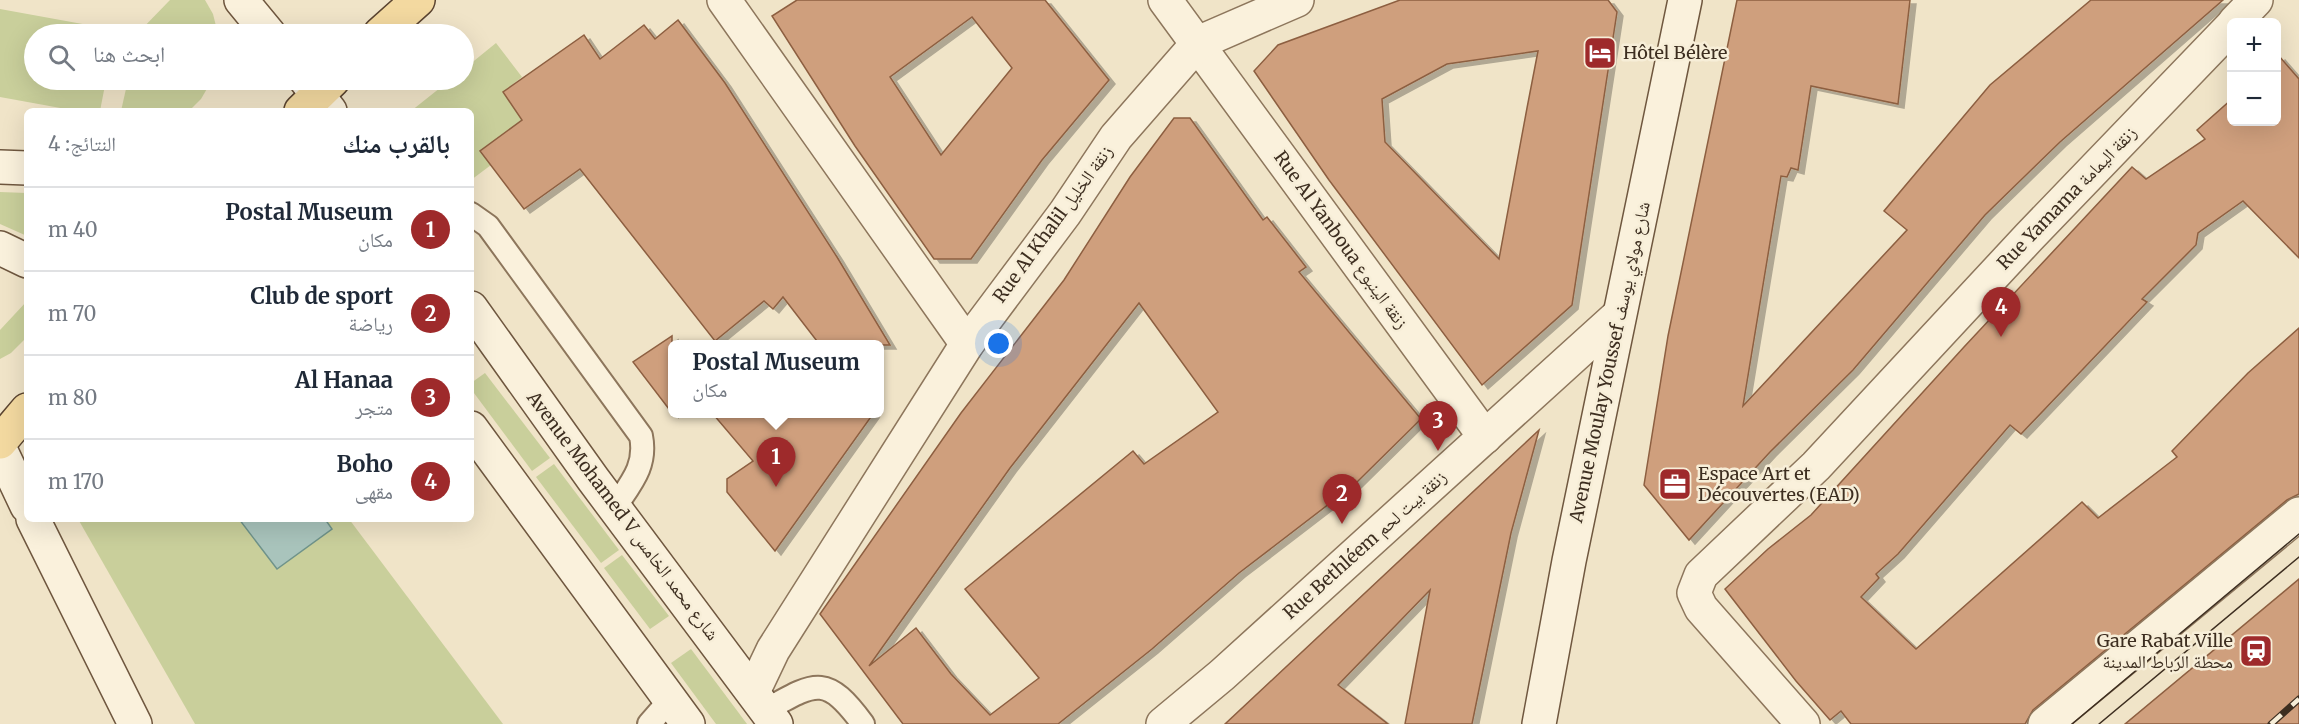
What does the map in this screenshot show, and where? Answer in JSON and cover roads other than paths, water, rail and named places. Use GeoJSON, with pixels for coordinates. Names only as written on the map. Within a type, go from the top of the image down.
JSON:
{"type":"FeatureCollection","features":[{"type":"Feature","properties":{"kind":"main road"},"geometry":{"type":"LineString","coordinates":[[391,24],[418,0]]}},
{"type":"Feature","properties":{"kind":"main road"},"geometry":{"type":"LineString","coordinates":[[0,442],[24,414]]}},
{"type":"Feature","properties":{"kind":"street"},"geometry":{"type":"LineString","coordinates":[[241,0],[261,24]]}},
{"type":"Feature","properties":{"kind":"street"},"geometry":{"type":"LineString","coordinates":[[724,0],[967,344]]}},
{"type":"Feature","properties":{"kind":"street","name":"Rue Al Yanboua زنقة الينبوع"},"geometry":{"type":"LineString","coordinates":[[1165,0],[1485,437]]}},
{"type":"Feature","properties":{"kind":"street","name":"Rue Al Khalil زنقة الخليل"},"geometry":{"type":"LineString","coordinates":[[765,708],[773,650],[967,344],[1065,213],[1116,137],[1198,43],[1297,0]]}},
{"type":"Feature","properties":{"kind":"street","name":"Avenue Moulay Youssef شارع مولاي يوسف"},"geometry":{"type":"LineString","coordinates":[[1539,724],[1619,315],[1684,0]]}},
{"type":"Feature","properties":{"kind":"street"},"geometry":{"type":"LineString","coordinates":[[2239,18],[2256,0]]}},
{"type":"Feature","properties":{"kind":"street","name":"Rue Yamama زنقة اليمامة"},"geometry":{"type":"LineString","coordinates":[[1803,724],[1701,608],[1694,593],[1701,575],[1816,466],[2029,237],[2227,31]]}},
{"type":"Feature","properties":{"kind":"street"},"geometry":{"type":"LineString","coordinates":[[0,167],[24,168]]}},
{"type":"Feature","properties":{"kind":"street"},"geometry":{"type":"LineString","coordinates":[[0,248],[24,260]]}},
{"type":"Feature","properties":{"kind":"street","name":"Avenue Mohamed V شارع محمد الخامس"},"geometry":{"type":"LineString","coordinates":[[474,312],[615,507],[765,708]]}},
{"type":"Feature","properties":{"kind":"street","name":"Rue Bethléem زنقة بيت لحم"},"geometry":{"type":"LineString","coordinates":[[1163,724],[1222,675],[1619,315]]}},
{"type":"Feature","properties":{"kind":"street"},"geometry":{"type":"LineString","coordinates":[[474,436],[481,454],[679,712]]}},
{"type":"Feature","properties":{"kind":"street"},"geometry":{"type":"LineString","coordinates":[[0,449],[24,500]]}},
{"type":"Feature","properties":{"kind":"street"},"geometry":{"type":"LineString","coordinates":[[2045,724],[2299,514]]}},
{"type":"Feature","properties":{"kind":"street"},"geometry":{"type":"LineString","coordinates":[[34,522],[135,724]]}},
{"type":"Feature","properties":{"kind":"lane"},"geometry":{"type":"LineString","coordinates":[[474,216],[488,226],[641,436],[643,448],[639,471],[615,507]]}},
{"type":"Feature","properties":{"kind":"lane"},"geometry":{"type":"LineString","coordinates":[[765,708],[803,689],[820,687],[844,698],[863,724]]}},
{"type":"Feature","properties":{"kind":"lane"},"geometry":{"type":"LineString","coordinates":[[649,724],[679,712]]}},
{"type":"Feature","properties":{"kind":"water"},"geometry":{"type":"Polygon","coordinates":[[[241,522],[327,522],[332,529],[277,569],[241,522]]]}},
{"type":"Feature","properties":{"kind":"tram line"},"geometry":{"type":"LineString","coordinates":[[2072,724],[2299,534]]}},
{"type":"Feature","properties":{"kind":"tram line"},"geometry":{"type":"LineString","coordinates":[[2099,724],[2299,557]]}},
{"type":"Feature","properties":{"kind":"railway"},"geometry":{"type":"LineString","coordinates":[[2271,724],[2299,699]]}},
{"type":"Feature","properties":{"kind":"place","name":"Hôtel Bélère"},"geometry":{"type":"Point","coordinates":[1600,53]}},
{"type":"Feature","properties":{"kind":"place","name":"Boho"},"geometry":{"type":"Point","coordinates":[2001,337]}},
{"type":"Feature","properties":{"kind":"place","name":"Al Hanaa"},"geometry":{"type":"Point","coordinates":[1438,451]}},
{"type":"Feature","properties":{"kind":"place","name":"Espace Art et Découvertes (EAD)"},"geometry":{"type":"Point","coordinates":[1675,484]}},
{"type":"Feature","properties":{"kind":"place","name":"Postal Museum"},"geometry":{"type":"Point","coordinates":[776,487]}},
{"type":"Feature","properties":{"kind":"place","name":"Club de sport"},"geometry":{"type":"Point","coordinates":[1342,524]}},
{"type":"Feature","properties":{"kind":"place","name":"Gare Rabat Ville محطة الرباط المدينة"},"geometry":{"type":"Point","coordinates":[2256,651]}}]}
